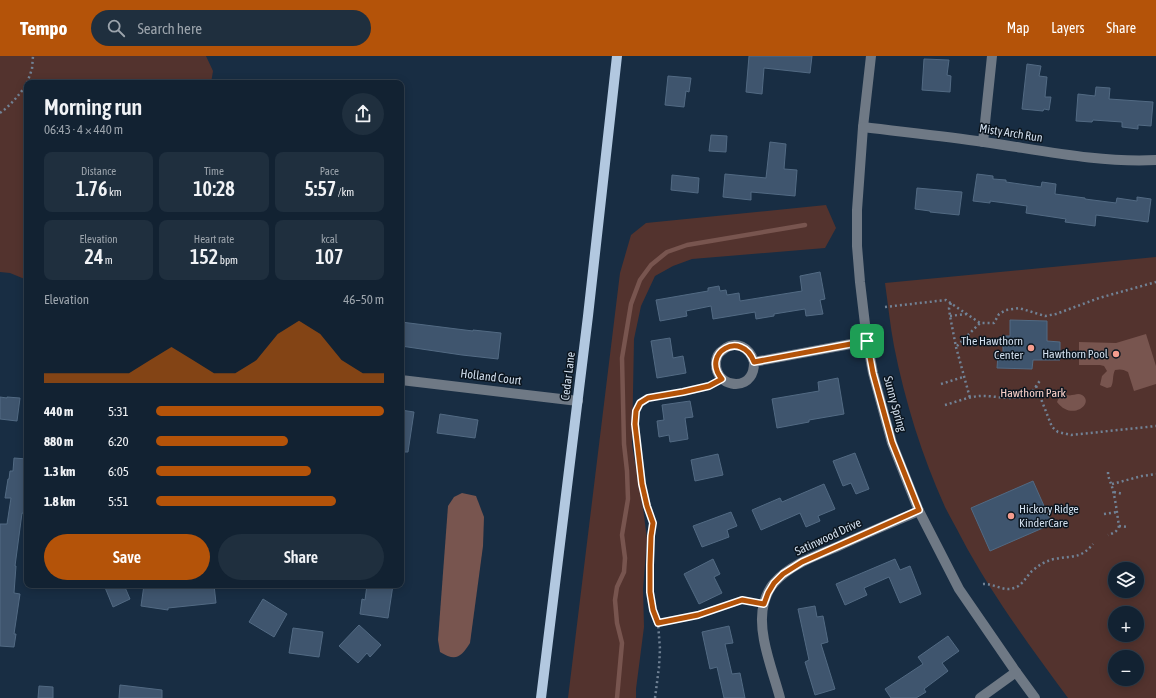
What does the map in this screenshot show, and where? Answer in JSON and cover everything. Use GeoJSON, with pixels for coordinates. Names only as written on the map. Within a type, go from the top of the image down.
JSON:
{"type":"FeatureCollection","features":[{"type":"Feature","properties":{"kind":"main road","name":"Cedar Lane"},"geometry":{"type":"LineString","coordinates":[[541,698],[578,401],[617,56]]}},
{"type":"Feature","properties":{"kind":"street","name":"Sunny Spring"},"geometry":{"type":"LineString","coordinates":[[871,56],[863,127],[857,210],[857,246],[867,341],[873,373],[892,442],[919,510],[959,589],[1035,698]]}},
{"type":"Feature","properties":{"kind":"street"},"geometry":{"type":"LineString","coordinates":[[984,142],[992,56]]}},
{"type":"Feature","properties":{"kind":"street","name":"Misty Arch Run"},"geometry":{"type":"LineString","coordinates":[[863,127],[1059,153],[1116,159],[1144,161],[1156,160]]}},
{"type":"Feature","properties":{"kind":"street"},"geometry":{"type":"LineString","coordinates":[[754,362],[867,341]]}},
{"type":"Feature","properties":{"kind":"street"},"geometry":{"type":"LineString","coordinates":[[734,345],[747,349],[752,355],[754,362],[754,370],[751,376],[741,383],[735,384],[728,383],[722,379],[716,368],[716,360],[722,350],[734,345]]}},
{"type":"Feature","properties":{"kind":"street","name":"Holland Court"},"geometry":{"type":"LineString","coordinates":[[404,380],[578,401]]}},
{"type":"Feature","properties":{"kind":"street","name":"Satinwood Drive"},"geometry":{"type":"LineString","coordinates":[[780,698],[763,638],[762,618],[764,604],[774,583],[783,574],[802,562],[919,510]]}},
{"type":"Feature","properties":{"kind":"street"},"geometry":{"type":"LineString","coordinates":[[980,698],[1016,672]]}},
{"type":"Feature","properties":{"kind":"path"},"geometry":{"type":"LineString","coordinates":[[28,80],[32,68],[33,56]]}},
{"type":"Feature","properties":{"kind":"path"},"geometry":{"type":"LineString","coordinates":[[0,113],[6,109],[24,88]]}},
{"type":"Feature","properties":{"kind":"path"},"geometry":{"type":"LineString","coordinates":[[885,307],[946,300],[980,323],[994,323],[999,314],[1006,310],[1020,308],[1045,316],[1056,314],[1099,298],[1156,282]]}},
{"type":"Feature","properties":{"kind":"path"},"geometry":{"type":"LineString","coordinates":[[952,303],[949,308],[950,316],[963,376],[970,398]]}},
{"type":"Feature","properties":{"kind":"path"},"geometry":{"type":"LineString","coordinates":[[950,316],[966,314]]}},
{"type":"Feature","properties":{"kind":"path"},"geometry":{"type":"LineString","coordinates":[[956,347],[980,323]]}},
{"type":"Feature","properties":{"kind":"path"},"geometry":{"type":"LineString","coordinates":[[941,384],[963,376]]}},
{"type":"Feature","properties":{"kind":"path"},"geometry":{"type":"LineString","coordinates":[[655,698],[660,649],[658,623],[653,610],[650,592],[651,536],[653,523],[642,484],[635,424],[636,411],[640,403],[648,398],[709,386],[722,379]]}},
{"type":"Feature","properties":{"kind":"path"},"geometry":{"type":"LineString","coordinates":[[945,405],[977,396],[1005,398],[1024,396],[1032,391],[1041,379]]}},
{"type":"Feature","properties":{"kind":"path"},"geometry":{"type":"LineString","coordinates":[[1036,386],[1052,427],[1060,433],[1071,435],[1156,426]]}},
{"type":"Feature","properties":{"kind":"path"},"geometry":{"type":"LineString","coordinates":[[1108,472],[1109,480],[1112,484],[1114,492],[1119,526],[1113,534],[1108,535]]}},
{"type":"Feature","properties":{"kind":"path"},"geometry":{"type":"LineString","coordinates":[[1112,484],[1156,474]]}},
{"type":"Feature","properties":{"kind":"path"},"geometry":{"type":"LineString","coordinates":[[1114,492],[1124,494]]}},
{"type":"Feature","properties":{"kind":"path"},"geometry":{"type":"LineString","coordinates":[[1104,514],[1117,512]]}},
{"type":"Feature","properties":{"kind":"path"},"geometry":{"type":"LineString","coordinates":[[1119,526],[1128,527]]}},
{"type":"Feature","properties":{"kind":"path"},"geometry":{"type":"LineString","coordinates":[[983,584],[1013,589],[1019,586],[1038,566],[1050,560],[1082,555],[1093,544]]}},
{"type":"Feature","properties":{"kind":"path"},"geometry":{"type":"LineString","coordinates":[[658,623],[698,615],[742,600],[764,604]]}},
{"type":"Feature","properties":{"kind":"green space"},"geometry":{"type":"Polygon","coordinates":[[[0,56],[206,56],[213,71],[212,80],[24,80],[24,279],[10,273],[0,272],[0,56]]]}},
{"type":"Feature","properties":{"kind":"green space"},"geometry":{"type":"Polygon","coordinates":[[[826,205],[836,228],[825,248],[692,259],[673,266],[655,276],[641,306],[634,339],[632,445],[647,539],[643,589],[644,627],[636,698],[568,698],[620,273],[631,235],[646,223],[826,205]]]}},
{"type":"Feature","properties":{"kind":"green space","name":"Hawthorn Park"},"geometry":{"type":"Polygon","coordinates":[[[1156,257],[1156,698],[1068,698],[1025,639],[985,579],[945,507],[915,428],[898,367],[891,330],[885,283],[1156,257]]]}},
{"type":"Feature","properties":{"kind":"shaded area","name":"Hawthorn Pool"},"geometry":{"type":"Polygon","coordinates":[[[1146,334],[1156,366],[1156,384],[1134,391],[1128,372],[1118,369],[1115,370],[1111,387],[1107,388],[1100,385],[1102,376],[1107,371],[1104,366],[1079,365],[1079,342],[1116,343],[1146,334]]]}},
{"type":"Feature","properties":{"kind":"shaded area"},"geometry":{"type":"Polygon","coordinates":[[[1060,395],[1082,395],[1086,402],[1084,406],[1075,411],[1063,408],[1057,402],[1060,395]]]}},
{"type":"Feature","properties":{"kind":"shaded area"},"geometry":{"type":"Polygon","coordinates":[[[462,493],[476,496],[484,517],[483,546],[470,643],[461,655],[450,657],[440,652],[438,640],[448,506],[454,497],[462,493]]]}},
{"type":"Feature","properties":{"kind":"building"},"geometry":{"type":"Polygon","coordinates":[[[749,56],[812,56],[810,73],[764,68],[762,94],[746,92],[749,56]]]}},
{"type":"Feature","properties":{"kind":"building"},"geometry":{"type":"Polygon","coordinates":[[[924,59],[949,60],[947,75],[951,76],[950,92],[922,90],[924,59]]]}},
{"type":"Feature","properties":{"kind":"building"},"geometry":{"type":"Polygon","coordinates":[[[1027,64],[1041,66],[1039,76],[1047,77],[1045,97],[1051,97],[1049,110],[1044,109],[1043,111],[1022,109],[1027,64]]]}},
{"type":"Feature","properties":{"kind":"building"},"geometry":{"type":"Polygon","coordinates":[[[668,76],[691,78],[689,92],[686,91],[684,107],[665,105],[668,76]]]}},
{"type":"Feature","properties":{"kind":"building"},"geometry":{"type":"Polygon","coordinates":[[[1096,87],[1110,88],[1109,99],[1153,102],[1151,126],[1138,125],[1138,129],[1122,127],[1122,122],[1093,120],[1092,122],[1076,121],[1078,94],[1095,96],[1096,87]]]}},
{"type":"Feature","properties":{"kind":"building"},"geometry":{"type":"Polygon","coordinates":[[[711,135],[727,136],[726,152],[709,151],[711,135]]]}},
{"type":"Feature","properties":{"kind":"building"},"geometry":{"type":"Polygon","coordinates":[[[770,142],[786,144],[784,169],[797,170],[795,196],[751,192],[751,200],[723,197],[725,174],[766,178],[770,142]]]}},
{"type":"Feature","properties":{"kind":"building"},"geometry":{"type":"Polygon","coordinates":[[[977,174],[993,176],[993,179],[1006,180],[1006,182],[1041,187],[1042,182],[1056,184],[1055,194],[1085,199],[1116,203],[1117,198],[1137,201],[1137,197],[1151,199],[1148,222],[1096,215],[1095,226],[1065,222],[1066,219],[1026,213],[1027,206],[990,201],[990,203],[973,201],[977,174]]]}},
{"type":"Feature","properties":{"kind":"building"},"geometry":{"type":"Polygon","coordinates":[[[672,175],[699,178],[698,193],[671,190],[672,175]]]}},
{"type":"Feature","properties":{"kind":"building"},"geometry":{"type":"Polygon","coordinates":[[[917,188],[962,192],[959,215],[915,209],[917,188]]]}},
{"type":"Feature","properties":{"kind":"building"},"geometry":{"type":"Polygon","coordinates":[[[820,272],[825,299],[820,300],[823,314],[806,316],[805,309],[774,314],[774,316],[756,319],[755,312],[713,319],[711,306],[686,311],[687,316],[660,321],[656,300],[708,291],[708,288],[719,286],[720,291],[726,290],[727,295],[739,293],[740,301],[802,291],[800,276],[820,272]]]}},
{"type":"Feature","properties":{"kind":"building","name":"The Hawthorn Center"},"geometry":{"type":"Polygon","coordinates":[[[1010,320],[1047,321],[1047,341],[1060,342],[1060,360],[1033,360],[1032,369],[997,368],[998,355],[1003,355],[1003,336],[1010,336],[1010,320]]]}},
{"type":"Feature","properties":{"kind":"building"},"geometry":{"type":"Polygon","coordinates":[[[404,322],[501,333],[498,359],[404,346],[404,322]]]}},
{"type":"Feature","properties":{"kind":"building"},"geometry":{"type":"Polygon","coordinates":[[[670,338],[673,358],[683,356],[686,373],[657,378],[651,341],[670,338]]]}},
{"type":"Feature","properties":{"kind":"building"},"geometry":{"type":"Polygon","coordinates":[[[838,378],[844,414],[809,420],[809,422],[777,428],[772,399],[819,391],[818,382],[838,378]]]}},
{"type":"Feature","properties":{"kind":"building"},"geometry":{"type":"Polygon","coordinates":[[[0,397],[20,398],[17,421],[0,419],[0,397]]]}},
{"type":"Feature","properties":{"kind":"building"},"geometry":{"type":"Polygon","coordinates":[[[690,401],[693,417],[685,418],[688,439],[670,442],[669,435],[659,437],[657,421],[664,420],[662,405],[690,401]]]}},
{"type":"Feature","properties":{"kind":"building"},"geometry":{"type":"Polygon","coordinates":[[[404,410],[414,412],[408,452],[404,452],[404,410]]]}},
{"type":"Feature","properties":{"kind":"building"},"geometry":{"type":"Polygon","coordinates":[[[440,414],[478,420],[475,438],[437,433],[440,414]]]}},
{"type":"Feature","properties":{"kind":"building"},"geometry":{"type":"Polygon","coordinates":[[[855,453],[869,489],[856,494],[851,483],[843,486],[833,461],[855,453]]]}},
{"type":"Feature","properties":{"kind":"building"},"geometry":{"type":"Polygon","coordinates":[[[718,454],[723,475],[695,481],[691,460],[718,454]]]}},
{"type":"Feature","properties":{"kind":"building"},"geometry":{"type":"Polygon","coordinates":[[[14,458],[24,459],[24,513],[22,513],[15,566],[14,593],[20,594],[14,634],[16,634],[14,647],[0,646],[0,524],[7,524],[11,498],[5,498],[10,471],[13,471],[14,458]]]}},
{"type":"Feature","properties":{"kind":"building","name":"Hickory Ridge KinderCare"},"geometry":{"type":"Polygon","coordinates":[[[1033,481],[1052,524],[990,551],[971,508],[1033,481]]]}},
{"type":"Feature","properties":{"kind":"building"},"geometry":{"type":"Polygon","coordinates":[[[824,484],[835,509],[818,516],[820,521],[806,527],[800,513],[761,530],[752,510],[780,498],[782,502],[824,484]]]}},
{"type":"Feature","properties":{"kind":"building"},"geometry":{"type":"Polygon","coordinates":[[[731,512],[737,526],[727,530],[729,537],[702,547],[693,526],[731,512]]]}},
{"type":"Feature","properties":{"kind":"building"},"geometry":{"type":"Polygon","coordinates":[[[713,559],[720,574],[714,577],[722,593],[699,604],[684,574],[713,559]]]}},
{"type":"Feature","properties":{"kind":"building"},"geometry":{"type":"Polygon","coordinates":[[[895,559],[900,570],[910,566],[921,594],[900,603],[889,577],[864,588],[867,595],[845,605],[836,584],[895,559]]]}},
{"type":"Feature","properties":{"kind":"building"},"geometry":{"type":"Polygon","coordinates":[[[105,588],[125,588],[130,599],[113,607],[105,588]]]}},
{"type":"Feature","properties":{"kind":"building"},"geometry":{"type":"Polygon","coordinates":[[[144,588],[214,588],[216,603],[168,608],[168,610],[141,606],[144,588]]]}},
{"type":"Feature","properties":{"kind":"building"},"geometry":{"type":"Polygon","coordinates":[[[367,588],[393,588],[388,618],[360,614],[362,599],[365,600],[367,588]]]}},
{"type":"Feature","properties":{"kind":"building"},"geometry":{"type":"Polygon","coordinates":[[[263,599],[287,614],[274,637],[249,622],[263,599]]]}},
{"type":"Feature","properties":{"kind":"building"},"geometry":{"type":"Polygon","coordinates":[[[815,606],[817,617],[823,616],[828,642],[821,644],[835,689],[815,695],[805,662],[809,660],[798,609],[815,606]]]}},
{"type":"Feature","properties":{"kind":"building"},"geometry":{"type":"Polygon","coordinates":[[[359,625],[381,645],[370,657],[367,653],[358,663],[339,646],[359,625]]]}},
{"type":"Feature","properties":{"kind":"building"},"geometry":{"type":"Polygon","coordinates":[[[729,626],[733,643],[725,644],[732,674],[740,673],[745,698],[724,698],[717,667],[710,669],[702,632],[729,626]]]}},
{"type":"Feature","properties":{"kind":"building"},"geometry":{"type":"Polygon","coordinates":[[[293,628],[323,632],[319,657],[289,653],[293,628]]]}},
{"type":"Feature","properties":{"kind":"building"},"geometry":{"type":"Polygon","coordinates":[[[948,636],[959,651],[942,663],[948,671],[924,689],[926,692],[916,698],[891,698],[885,689],[923,664],[918,657],[948,636]]]}},
{"type":"Feature","properties":{"kind":"building"},"geometry":{"type":"Polygon","coordinates":[[[120,685],[162,690],[162,698],[119,698],[120,685]]]}},
{"type":"Feature","properties":{"kind":"building"},"geometry":{"type":"Polygon","coordinates":[[[39,686],[53,687],[53,698],[38,698],[39,686]]]}},
{"type":"Feature","properties":{"kind":"waterway"},"geometry":{"type":"LineString","coordinates":[[617,698],[622,643],[617,623],[615,600],[617,587],[624,572],[625,558],[622,535],[628,499],[624,444],[622,358],[631,304],[640,280],[651,265],[667,252],[687,245],[805,225]]}},
{"type":"Feature","properties":{"kind":"place","name":"The Hawthorn Center"},"geometry":{"type":"Point","coordinates":[1031,348]}},
{"type":"Feature","properties":{"kind":"place","name":"Hawthorn Pool"},"geometry":{"type":"Point","coordinates":[1116,354]}},
{"type":"Feature","properties":{"kind":"place","name":"Hickory Ridge KinderCare"},"geometry":{"type":"Point","coordinates":[1011,516]}},
{"type":"Feature","properties":{"kind":"route"},"geometry":{"type":"LineString","coordinates":[[867,341],[873,373],[892,442],[919,510],[802,562],[783,574],[774,583],[764,604],[742,600],[698,615],[658,623],[653,610],[650,592],[651,536],[653,523],[642,484],[635,424],[636,411],[640,403],[648,398],[709,386],[722,379],[716,368],[716,360],[722,350],[729,346],[741,346],[747,349],[752,355],[754,362],[867,341]]}}]}
